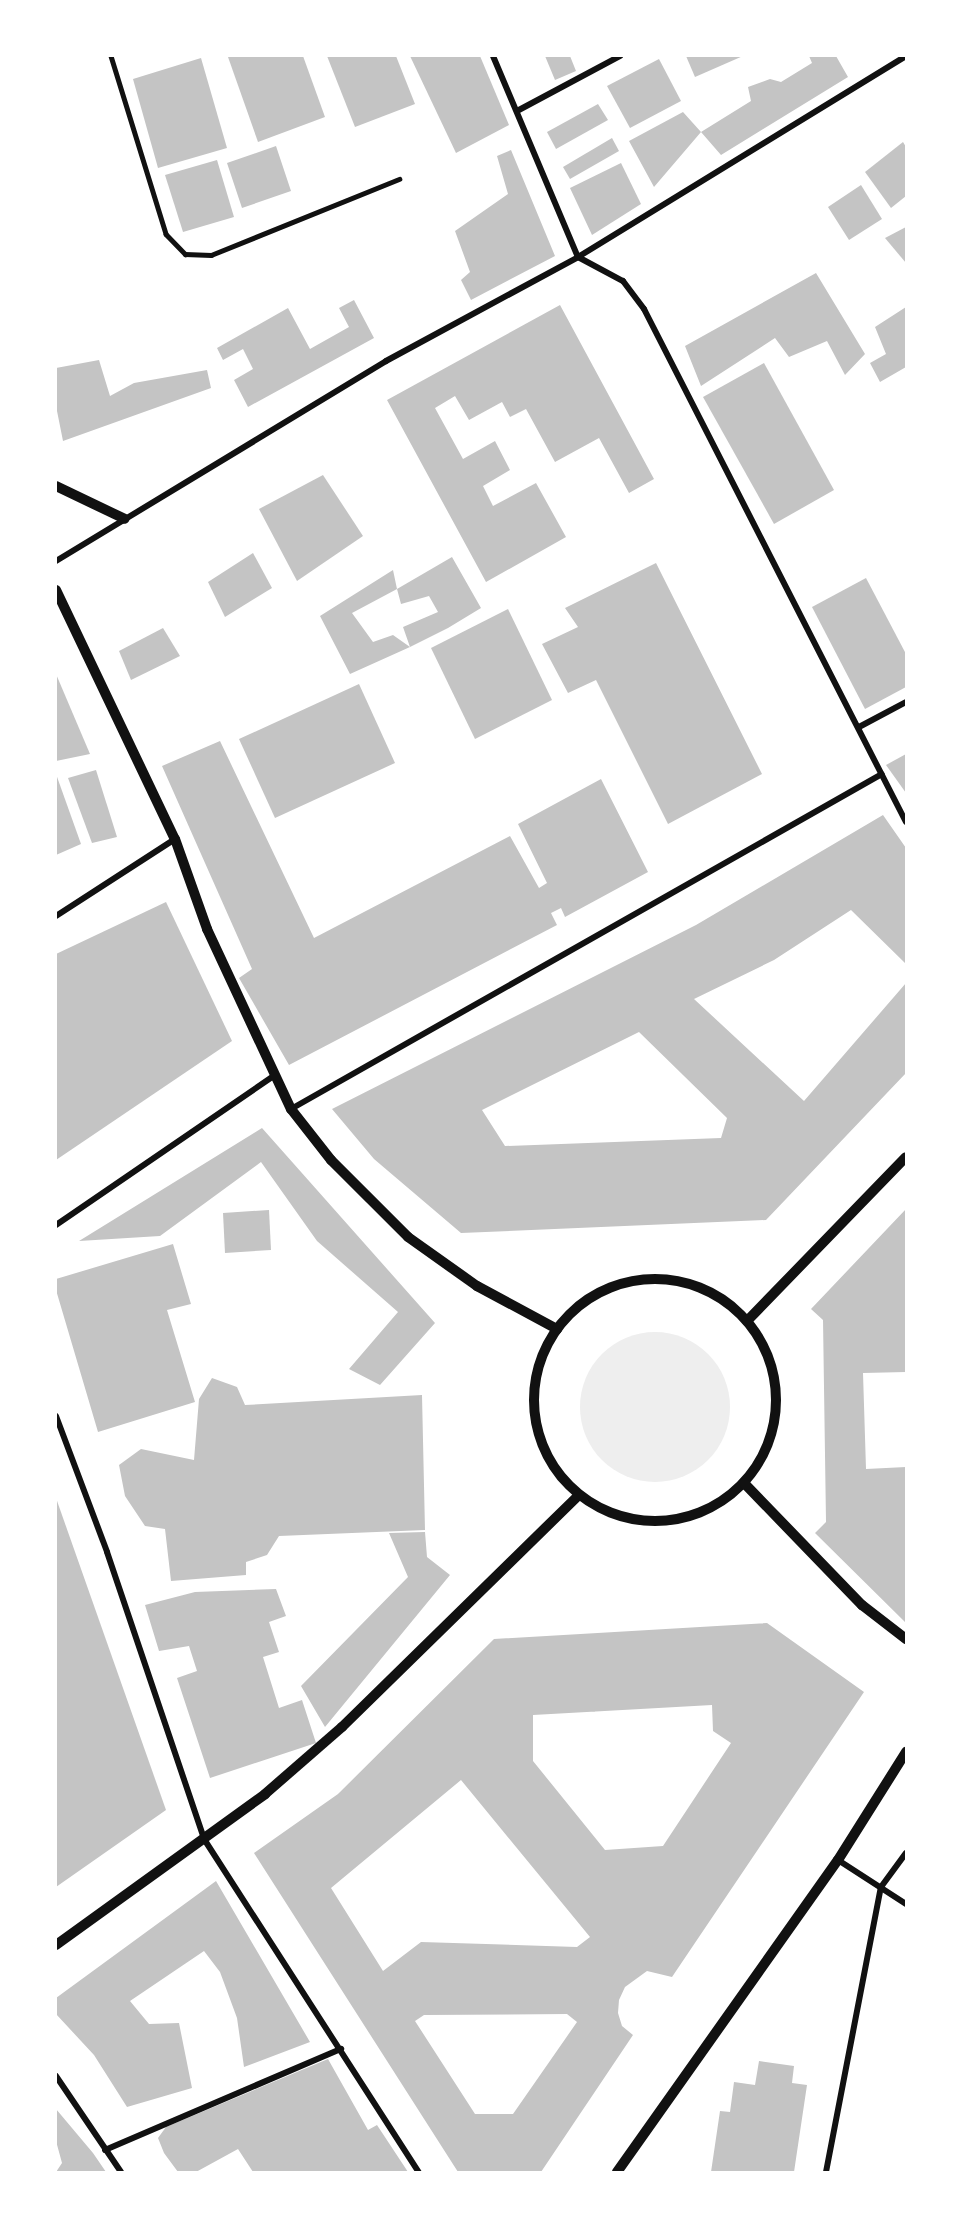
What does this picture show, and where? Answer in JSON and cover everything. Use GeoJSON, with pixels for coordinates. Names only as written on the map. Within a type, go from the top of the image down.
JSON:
{"type":"FeatureCollection","features":[{"type":"Feature","properties":{"kind":"street"},"geometry":{"type":"LineString","coordinates":[[493,56],[578,257],[623,281],[644,309],[906,822]]}},
{"type":"Feature","properties":{"kind":"street"},"geometry":{"type":"LineString","coordinates":[[517,111],[620,56]]}},
{"type":"Feature","properties":{"kind":"street"},"geometry":{"type":"LineString","coordinates":[[56,561],[386,361],[578,257],[906,56]]}},
{"type":"Feature","properties":{"kind":"street"},"geometry":{"type":"LineString","coordinates":[[56,486],[125,519]]}},
{"type":"Feature","properties":{"kind":"street"},"geometry":{"type":"LineString","coordinates":[[56,590],[175,839],[207,929],[291,1109],[330,1160],[408,1237],[477,1286],[557,1329]]}},
{"type":"Feature","properties":{"kind":"street"},"geometry":{"type":"LineString","coordinates":[[859,727],[906,702]]}},
{"type":"Feature","properties":{"kind":"street"},"geometry":{"type":"LineString","coordinates":[[291,1109],[882,774]]}},
{"type":"Feature","properties":{"kind":"street"},"geometry":{"type":"LineString","coordinates":[[56,916],[175,839]]}},
{"type":"Feature","properties":{"kind":"street"},"geometry":{"type":"LineString","coordinates":[[56,1225],[275,1075]]}},
{"type":"Feature","properties":{"kind":"street"},"geometry":{"type":"LineString","coordinates":[[747,1321],[906,1156]]}},
{"type":"Feature","properties":{"kind":"street"},"geometry":{"type":"LineString","coordinates":[[647,1278],[682,1281],[716,1294],[747,1321],[761,1341],[773,1369],[776,1399],[773,1430],[761,1458],[744,1483],[716,1505],[682,1519],[646,1521],[611,1513],[579,1495],[555,1468],[539,1435],[534,1398],[540,1362],[557,1329],[581,1303],[612,1286],[647,1278]]}},
{"type":"Feature","properties":{"kind":"street"},"geometry":{"type":"LineString","coordinates":[[56,1416],[107,1552],[204,1839],[419,2172]]}},
{"type":"Feature","properties":{"kind":"street"},"geometry":{"type":"LineString","coordinates":[[744,1483],[862,1605],[906,1639]]}},
{"type":"Feature","properties":{"kind":"street"},"geometry":{"type":"LineString","coordinates":[[56,1945],[265,1794],[342,1727],[579,1495]]}},
{"type":"Feature","properties":{"kind":"street"},"geometry":{"type":"LineString","coordinates":[[617,2172],[838,1860],[906,1752]]}},
{"type":"Feature","properties":{"kind":"street"},"geometry":{"type":"LineString","coordinates":[[826,2172],[881,1887],[906,1853]]}},
{"type":"Feature","properties":{"kind":"street"},"geometry":{"type":"LineString","coordinates":[[838,1860],[906,1904]]}},
{"type":"Feature","properties":{"kind":"street"},"geometry":{"type":"LineString","coordinates":[[105,2150],[341,2049]]}},
{"type":"Feature","properties":{"kind":"street"},"geometry":{"type":"LineString","coordinates":[[56,2076],[121,2172]]}},
{"type":"Feature","properties":{"kind":"lane"},"geometry":{"type":"LineString","coordinates":[[111,56],[166,234],[184,254],[198,258],[211,255],[399,179]]}},
{"type":"Feature","properties":{"kind":"shaded area"},"geometry":{"type":"Polygon","coordinates":[[[655,1332],[670,1333],[684,1338],[708,1354],[724,1378],[729,1392],[729,1422],[724,1436],[708,1460],[684,1476],[670,1481],[655,1482],[640,1481],[626,1476],[602,1460],[586,1436],[581,1422],[580,1407],[581,1392],[586,1378],[602,1354],[626,1338],[640,1333],[655,1332]]]}},
{"type":"Feature","properties":{"kind":"building"},"geometry":{"type":"Polygon","coordinates":[[[303,56],[325,117],[258,142],[228,57],[303,56]]]}},
{"type":"Feature","properties":{"kind":"building"},"geometry":{"type":"Polygon","coordinates":[[[327,56],[396,56],[415,104],[355,127],[327,56]]]}},
{"type":"Feature","properties":{"kind":"building"},"geometry":{"type":"Polygon","coordinates":[[[410,56],[480,56],[509,125],[456,153],[410,56]]]}},
{"type":"Feature","properties":{"kind":"building"},"geometry":{"type":"Polygon","coordinates":[[[545,56],[570,56],[576,71],[555,80],[545,56]]]}},
{"type":"Feature","properties":{"kind":"building"},"geometry":{"type":"Polygon","coordinates":[[[686,56],[743,56],[695,77],[686,56]]]}},
{"type":"Feature","properties":{"kind":"building"},"geometry":{"type":"Polygon","coordinates":[[[809,56],[836,56],[848,77],[721,155],[701,132],[751,101],[748,87],[770,79],[781,82],[812,63],[809,56]]]}},
{"type":"Feature","properties":{"kind":"building"},"geometry":{"type":"Polygon","coordinates":[[[201,58],[227,148],[158,168],[133,79],[201,58]]]}},
{"type":"Feature","properties":{"kind":"building"},"geometry":{"type":"Polygon","coordinates":[[[659,59],[681,101],[630,128],[607,86],[659,59]]]}},
{"type":"Feature","properties":{"kind":"building"},"geometry":{"type":"Polygon","coordinates":[[[598,104],[608,120],[556,149],[547,132],[598,104]]]}},
{"type":"Feature","properties":{"kind":"building"},"geometry":{"type":"Polygon","coordinates":[[[683,112],[701,132],[654,187],[629,141],[683,112]]]}},
{"type":"Feature","properties":{"kind":"building"},"geometry":{"type":"Polygon","coordinates":[[[612,138],[619,151],[570,179],[563,167],[612,138]]]}},
{"type":"Feature","properties":{"kind":"building"},"geometry":{"type":"Polygon","coordinates":[[[903,142],[906,147],[906,196],[891,208],[865,172],[903,142]]]}},
{"type":"Feature","properties":{"kind":"building"},"geometry":{"type":"Polygon","coordinates":[[[276,146],[291,191],[242,208],[227,163],[276,146]]]}},
{"type":"Feature","properties":{"kind":"building"},"geometry":{"type":"Polygon","coordinates":[[[511,150],[555,256],[471,300],[461,280],[470,272],[455,231],[508,194],[497,156],[511,150]]]}},
{"type":"Feature","properties":{"kind":"building"},"geometry":{"type":"Polygon","coordinates":[[[217,160],[234,217],[183,232],[165,175],[217,160]]]}},
{"type":"Feature","properties":{"kind":"building"},"geometry":{"type":"Polygon","coordinates":[[[621,163],[641,204],[592,235],[570,188],[621,163]]]}},
{"type":"Feature","properties":{"kind":"building"},"geometry":{"type":"Polygon","coordinates":[[[861,185],[882,219],[849,240],[828,207],[861,185]]]}},
{"type":"Feature","properties":{"kind":"building"},"geometry":{"type":"Polygon","coordinates":[[[906,227],[906,263],[885,238],[906,227]]]}},
{"type":"Feature","properties":{"kind":"building"},"geometry":{"type":"Polygon","coordinates":[[[816,273],[865,354],[845,375],[827,341],[789,357],[775,338],[701,386],[685,346],[816,273]]]}},
{"type":"Feature","properties":{"kind":"building"},"geometry":{"type":"Polygon","coordinates":[[[354,300],[374,338],[248,407],[234,380],[253,369],[243,349],[223,360],[217,348],[288,308],[310,349],[349,327],[339,308],[354,300]]]}},
{"type":"Feature","properties":{"kind":"building"},"geometry":{"type":"Polygon","coordinates":[[[560,305],[654,479],[629,493],[599,438],[555,462],[526,409],[510,417],[502,402],[469,420],[455,396],[435,408],[463,459],[495,441],[510,470],[483,486],[493,506],[536,483],[566,537],[486,582],[387,400],[560,305]]]}},
{"type":"Feature","properties":{"kind":"building"},"geometry":{"type":"Polygon","coordinates":[[[906,307],[906,367],[880,382],[870,363],[886,354],[875,327],[906,307]]]}},
{"type":"Feature","properties":{"kind":"building"},"geometry":{"type":"Polygon","coordinates":[[[99,360],[110,396],[134,383],[207,370],[211,388],[63,441],[56,406],[56,368],[99,360]]]}},
{"type":"Feature","properties":{"kind":"building"},"geometry":{"type":"Polygon","coordinates":[[[764,363],[834,490],[774,524],[703,397],[764,363]]]}},
{"type":"Feature","properties":{"kind":"building"},"geometry":{"type":"Polygon","coordinates":[[[323,475],[363,536],[297,581],[259,509],[323,475]]]}},
{"type":"Feature","properties":{"kind":"building"},"geometry":{"type":"Polygon","coordinates":[[[253,553],[272,588],[225,617],[208,582],[253,553]]]}},
{"type":"Feature","properties":{"kind":"building"},"geometry":{"type":"Polygon","coordinates":[[[452,557],[481,608],[410,647],[403,627],[438,612],[429,596],[401,604],[397,589],[452,557]]]}},
{"type":"Feature","properties":{"kind":"building"},"geometry":{"type":"Polygon","coordinates":[[[656,563],[762,774],[668,824],[596,680],[568,693],[542,644],[578,627],[565,608],[656,563]]]}},
{"type":"Feature","properties":{"kind":"building"},"geometry":{"type":"Polygon","coordinates":[[[393,570],[397,589],[352,613],[373,642],[393,635],[410,647],[350,674],[320,616],[393,570]]]}},
{"type":"Feature","properties":{"kind":"building"},"geometry":{"type":"Polygon","coordinates":[[[866,578],[906,654],[906,687],[865,709],[812,607],[866,578]]]}},
{"type":"Feature","properties":{"kind":"building"},"geometry":{"type":"Polygon","coordinates":[[[508,609],[552,700],[475,739],[431,648],[508,609]]]}},
{"type":"Feature","properties":{"kind":"building"},"geometry":{"type":"Polygon","coordinates":[[[163,628],[180,656],[131,680],[119,651],[163,628]]]}},
{"type":"Feature","properties":{"kind":"building"},"geometry":{"type":"Polygon","coordinates":[[[56,674],[90,754],[56,761],[56,674]]]}},
{"type":"Feature","properties":{"kind":"building"},"geometry":{"type":"Polygon","coordinates":[[[359,684],[395,763],[275,818],[239,739],[359,684]]]}},
{"type":"Feature","properties":{"kind":"building"},"geometry":{"type":"Polygon","coordinates":[[[220,741],[314,938],[510,836],[539,888],[547,883],[518,824],[601,779],[648,872],[565,917],[561,908],[551,913],[557,925],[289,1065],[239,978],[252,969],[162,766],[220,741]]]}},
{"type":"Feature","properties":{"kind":"building"},"geometry":{"type":"Polygon","coordinates":[[[906,754],[906,793],[886,765],[906,754]]]}},
{"type":"Feature","properties":{"kind":"building"},"geometry":{"type":"Polygon","coordinates":[[[96,770],[117,837],[92,843],[68,778],[96,770]]]}},
{"type":"Feature","properties":{"kind":"building"},"geometry":{"type":"Polygon","coordinates":[[[56,774],[81,844],[56,855],[56,774]]]}},
{"type":"Feature","properties":{"kind":"building"},"geometry":{"type":"Polygon","coordinates":[[[883,815],[906,848],[906,964],[851,910],[774,960],[694,999],[804,1101],[906,983],[906,1073],[766,1220],[461,1233],[374,1159],[332,1109],[696,925],[883,815]],[[639,1032],[482,1110],[505,1146],[721,1138],[727,1118],[639,1032]]]}},
{"type":"Feature","properties":{"kind":"building"},"geometry":{"type":"Polygon","coordinates":[[[166,902],[232,1041],[56,1160],[56,954],[166,902]]]}},
{"type":"Feature","properties":{"kind":"building"},"geometry":{"type":"Polygon","coordinates":[[[262,1128],[435,1323],[380,1385],[349,1369],[398,1312],[317,1241],[261,1162],[160,1236],[79,1241],[262,1128]]]}},
{"type":"Feature","properties":{"kind":"building"},"geometry":{"type":"Polygon","coordinates":[[[906,1209],[906,1372],[863,1373],[866,1469],[906,1467],[906,1623],[815,1533],[826,1522],[823,1320],[811,1309],[906,1209]]]}},
{"type":"Feature","properties":{"kind":"building"},"geometry":{"type":"Polygon","coordinates":[[[269,1210],[271,1250],[225,1253],[223,1213],[269,1210]]]}},
{"type":"Feature","properties":{"kind":"building"},"geometry":{"type":"Polygon","coordinates":[[[173,1244],[191,1304],[167,1310],[195,1402],[98,1432],[56,1290],[56,1279],[173,1244]]]}},
{"type":"Feature","properties":{"kind":"building"},"geometry":{"type":"Polygon","coordinates":[[[212,1378],[237,1387],[245,1405],[422,1395],[425,1530],[279,1536],[267,1555],[246,1562],[246,1575],[171,1581],[165,1529],[145,1526],[125,1496],[119,1465],[141,1449],[194,1460],[199,1399],[212,1378]]]}},
{"type":"Feature","properties":{"kind":"building"},"geometry":{"type":"Polygon","coordinates":[[[56,1498],[166,1810],[56,1887],[56,1498]]]}},
{"type":"Feature","properties":{"kind":"building"},"geometry":{"type":"Polygon","coordinates":[[[425,1532],[427,1557],[450,1575],[325,1727],[301,1686],[408,1577],[389,1533],[425,1532]]]}},
{"type":"Feature","properties":{"kind":"building"},"geometry":{"type":"Polygon","coordinates":[[[276,1589],[286,1616],[269,1622],[279,1652],[263,1657],[279,1708],[302,1700],[316,1743],[210,1778],[177,1678],[197,1671],[189,1646],[159,1651],[145,1605],[195,1592],[276,1589]]]}},
{"type":"Feature","properties":{"kind":"building"},"geometry":{"type":"Polygon","coordinates":[[[767,1623],[864,1692],[672,1977],[647,1971],[625,1987],[619,2000],[618,2013],[622,2026],[633,2035],[541,2172],[458,2172],[254,1853],[338,1794],[494,1639],[767,1623]],[[712,1705],[533,1715],[533,1761],[605,1850],[663,1846],[731,1743],[713,1731],[712,1705]],[[461,1780],[331,1888],[383,1971],[421,1942],[577,1947],[590,1937],[461,1780]],[[567,2014],[424,2015],[415,2021],[475,2114],[513,2114],[577,2022],[567,2014]]]}},
{"type":"Feature","properties":{"kind":"building"},"geometry":{"type":"Polygon","coordinates":[[[216,1881],[310,2042],[244,2067],[237,2018],[220,1972],[204,1951],[130,2001],[149,2024],[179,2023],[192,2088],[127,2107],[94,2055],[56,2014],[56,1998],[216,1881]]]}},
{"type":"Feature","properties":{"kind":"building"},"geometry":{"type":"Polygon","coordinates":[[[328,2059],[368,2130],[377,2125],[408,2172],[253,2172],[238,2149],[196,2172],[178,2172],[164,2153],[158,2138],[166,2127],[328,2059]]]}},
{"type":"Feature","properties":{"kind":"building"},"geometry":{"type":"Polygon","coordinates":[[[759,2061],[794,2066],[792,2083],[807,2085],[794,2172],[711,2172],[720,2111],[730,2112],[734,2082],[755,2085],[759,2061]]]}},
{"type":"Feature","properties":{"kind":"building"},"geometry":{"type":"Polygon","coordinates":[[[56,2109],[106,2172],[56,2172],[62,2163],[56,2141],[56,2109]]]}}]}
